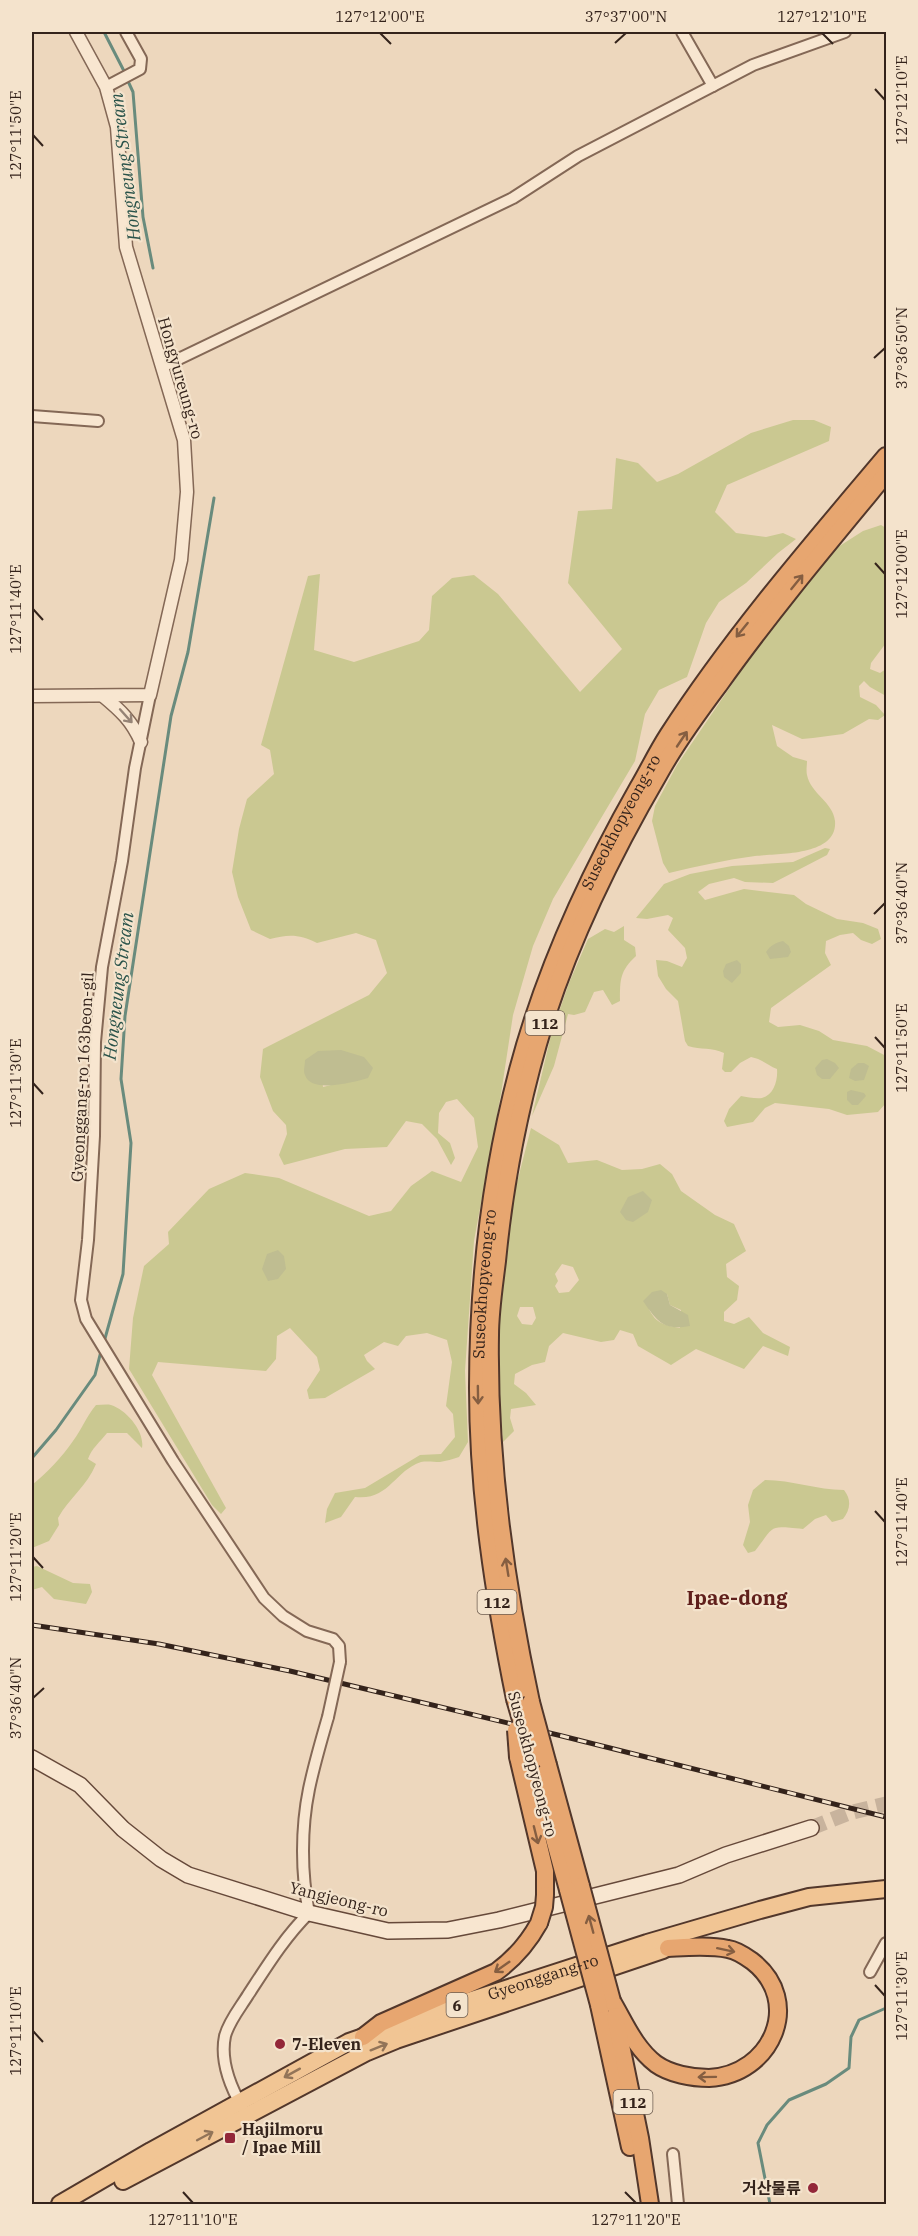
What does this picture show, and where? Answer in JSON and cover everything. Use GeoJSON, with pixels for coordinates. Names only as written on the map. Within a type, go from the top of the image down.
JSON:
{"type":"FeatureCollection","features":[{"type":"Feature","properties":{"kind":"highway","name":"Suseokhopyeong-ro"},"geometry":{"type":"LineString","coordinates":[[533,1761],[515,1664],[488,1543],[481,1470],[478,1389],[480,1315],[487,1230],[518,1069],[548,980],[580,901],[616,827],[667,737],[732,641],[886,456]]}},
{"type":"Feature","properties":{"kind":"highway","name":"Suseokhopyeong-ro"},"geometry":{"type":"LineString","coordinates":[[650,2205],[640,2138],[605,2003],[574,1888],[515,1699],[515,1664],[492,1436],[490,1333],[500,1223],[516,1133],[538,1042],[569,955],[611,863],[660,771],[757,631],[886,474]]}},
{"type":"Feature","properties":{"kind":"highway"},"geometry":{"type":"LineString","coordinates":[[363,2037],[381,2023],[496,1972],[521,1949],[538,1923],[544,1907],[545,1871],[533,1761]]}},
{"type":"Feature","properties":{"kind":"highway"},"geometry":{"type":"LineString","coordinates":[[605,2003],[640,2049],[657,2064],[668,2070],[699,2078],[724,2076],[739,2072],[758,2058],[772,2037],[777,2024],[775,1996],[772,1984],[766,1975],[750,1960],[729,1949],[706,1946],[668,1948]]}},
{"type":"Feature","properties":{"kind":"highway","name":"Suseokhopyeong-ro"},"geometry":{"type":"LineString","coordinates":[[605,2003],[638,2205]]}},
{"type":"Feature","properties":{"kind":"main road","name":"Yangjeong-ro"},"geometry":{"type":"LineString","coordinates":[[32,1758],[80,1785],[123,1829],[161,1859],[188,1875],[309,1913],[388,1931],[448,1930],[499,1920],[679,1875],[726,1855],[811,1828]]}},
{"type":"Feature","properties":{"kind":"main road","name":"Gyeonggang-ro"},"geometry":{"type":"LineString","coordinates":[[81,2205],[341,2046],[363,2037],[647,1943],[760,1910],[809,1898],[886,1889]]}},
{"type":"Feature","properties":{"kind":"main road","name":"Gyeonggang-ro"},"geometry":{"type":"LineString","coordinates":[[60,2205],[243,2108],[396,2040],[773,1915],[832,1903],[886,1899]]}},
{"type":"Feature","properties":{"kind":"street","name":"Hongyureung-ro"},"geometry":{"type":"LineString","coordinates":[[76,32],[106,87],[117,127],[126,247],[166,365],[184,440],[187,492],[181,560],[150,695]]}},
{"type":"Feature","properties":{"kind":"street"},"geometry":{"type":"LineString","coordinates":[[106,87],[139,71],[141,59],[126,32]]}},
{"type":"Feature","properties":{"kind":"street"},"geometry":{"type":"LineString","coordinates":[[682,32],[713,86]]}},
{"type":"Feature","properties":{"kind":"street"},"geometry":{"type":"LineString","coordinates":[[166,365],[513,198],[578,156],[753,65],[845,32]]}},
{"type":"Feature","properties":{"kind":"street"},"geometry":{"type":"LineString","coordinates":[[32,416],[98,421]]}},
{"type":"Feature","properties":{"kind":"street"},"geometry":{"type":"LineString","coordinates":[[32,696],[150,695]]}},
{"type":"Feature","properties":{"kind":"street","name":"Gyeonggang-ro 163beon-gil"},"geometry":{"type":"LineString","coordinates":[[150,695],[102,967],[95,1042],[94,1136],[88,1240],[81,1300],[86,1319],[173,1461],[264,1598],[283,1616],[307,1630],[333,1640],[339,1646],[340,1662],[309,1789],[304,1824],[303,1886],[309,1913]]}},
{"type":"Feature","properties":{"kind":"street"},"geometry":{"type":"LineString","coordinates":[[103,696],[125,714],[134,726],[141,742]]}},
{"type":"Feature","properties":{"kind":"street"},"geometry":{"type":"LineString","coordinates":[[243,2108],[224,2062],[225,2036],[233,2019],[289,1933],[309,1913]]}},
{"type":"Feature","properties":{"kind":"street"},"geometry":{"type":"LineString","coordinates":[[870,1972],[886,1943]]}},
{"type":"Feature","properties":{"kind":"street"},"geometry":{"type":"LineString","coordinates":[[673,2154],[678,2205]]}},
{"type":"Feature","properties":{"kind":"shaded area"},"geometry":{"type":"Polygon","coordinates":[[[793,420],[814,420],[831,427],[829,441],[727,485],[715,512],[736,533],[766,537],[783,533],[796,539],[746,583],[719,602],[706,623],[687,677],[659,690],[645,714],[635,761],[553,899],[533,946],[513,1015],[474,1241],[465,1371],[468,1442],[459,1457],[440,1462],[421,1462],[412,1466],[384,1490],[366,1497],[355,1497],[341,1517],[325,1523],[327,1509],[335,1493],[365,1488],[420,1455],[441,1454],[455,1437],[453,1414],[446,1406],[452,1362],[447,1340],[427,1333],[406,1336],[398,1346],[384,1342],[364,1355],[375,1369],[325,1398],[309,1399],[307,1390],[320,1370],[317,1357],[290,1328],[277,1336],[276,1359],[266,1371],[158,1362],[152,1375],[226,1508],[221,1514],[212,1505],[129,1369],[133,1318],[144,1266],[169,1244],[168,1232],[209,1189],[245,1173],[279,1178],[369,1216],[391,1211],[411,1186],[432,1171],[461,1182],[478,1147],[474,1118],[457,1099],[446,1102],[439,1113],[438,1133],[450,1143],[455,1158],[451,1165],[437,1139],[422,1124],[406,1121],[387,1147],[345,1149],[284,1165],[279,1155],[287,1134],[286,1125],[273,1111],[260,1077],[263,1049],[369,995],[387,973],[376,940],[356,933],[317,943],[294,936],[270,939],[251,930],[238,897],[232,872],[247,799],[274,774],[270,750],[261,745],[308,576],[320,574],[314,650],[354,662],[419,641],[429,630],[432,596],[452,578],[474,575],[498,594],[580,692],[622,649],[568,583],[578,511],[612,509],[616,458],[638,463],[657,482],[678,474],[751,433],[793,420]],[[318,1051],[323,1087],[339,1083],[318,1051]]]}},
{"type":"Feature","properties":{"kind":"shaded area"},"geometry":{"type":"Polygon","coordinates":[[[881,525],[886,528],[886,643],[871,663],[870,669],[880,673],[886,669],[886,696],[864,681],[859,686],[860,697],[876,705],[885,715],[878,720],[869,719],[843,734],[802,739],[772,725],[777,746],[793,757],[807,761],[809,782],[833,814],[835,821],[833,833],[827,841],[804,851],[733,859],[669,873],[663,863],[652,821],[655,806],[677,765],[775,621],[838,547],[863,531],[881,525]]]}},
{"type":"Feature","properties":{"kind":"shaded area"},"geometry":{"type":"Polygon","coordinates":[[[825,848],[830,849],[827,855],[773,883],[745,882],[734,878],[709,884],[698,892],[705,900],[744,889],[794,895],[806,904],[837,919],[863,923],[878,929],[881,939],[872,944],[861,940],[853,933],[826,941],[825,953],[831,965],[771,1008],[769,1022],[778,1027],[800,1025],[819,1031],[833,1040],[867,1046],[886,1056],[886,1103],[878,1112],[847,1115],[829,1109],[775,1103],[765,1108],[753,1122],[727,1127],[724,1121],[729,1109],[741,1096],[760,1098],[770,1094],[776,1082],[777,1069],[751,1057],[731,1072],[725,1072],[722,1069],[724,1053],[688,1046],[685,1041],[678,1001],[666,989],[658,976],[656,960],[667,961],[682,967],[687,958],[685,948],[668,930],[673,918],[668,915],[647,919],[636,918],[664,884],[690,874],[732,866],[793,862],[825,848]]]}},
{"type":"Feature","properties":{"kind":"shaded area"},"geometry":{"type":"Polygon","coordinates":[[[624,926],[624,940],[635,947],[636,956],[622,976],[620,1001],[612,1005],[603,990],[594,992],[585,1012],[568,1014],[554,1066],[532,1116],[551,1035],[569,983],[588,939],[605,929],[614,932],[624,926]]]}},
{"type":"Feature","properties":{"kind":"shaded area"},"geometry":{"type":"Polygon","coordinates":[[[783,941],[789,946],[791,952],[788,957],[770,959],[766,952],[773,945],[783,941]]]}},
{"type":"Feature","properties":{"kind":"shaded area"},"geometry":{"type":"Polygon","coordinates":[[[737,960],[741,964],[741,973],[732,983],[724,977],[723,971],[726,964],[737,960]]]}},
{"type":"Feature","properties":{"kind":"shaded area"},"geometry":{"type":"Polygon","coordinates":[[[341,1050],[364,1057],[373,1068],[368,1078],[334,1085],[315,1084],[309,1081],[304,1073],[305,1060],[318,1051],[341,1050]]]}},
{"type":"Feature","properties":{"kind":"shaded area"},"geometry":{"type":"Polygon","coordinates":[[[827,1059],[839,1068],[830,1079],[822,1079],[817,1075],[815,1068],[822,1060],[827,1059]]]}},
{"type":"Feature","properties":{"kind":"shaded area"},"geometry":{"type":"Polygon","coordinates":[[[858,1063],[869,1066],[864,1080],[855,1081],[849,1078],[851,1069],[858,1063]]]}},
{"type":"Feature","properties":{"kind":"shaded area"},"geometry":{"type":"Polygon","coordinates":[[[851,1090],[864,1093],[866,1096],[858,1105],[852,1105],[847,1100],[847,1092],[851,1090]]]}},
{"type":"Feature","properties":{"kind":"shaded area"},"geometry":{"type":"Polygon","coordinates":[[[531,1128],[559,1145],[568,1163],[597,1160],[622,1170],[642,1169],[660,1164],[672,1174],[681,1191],[715,1215],[734,1224],[746,1251],[726,1264],[727,1277],[739,1286],[737,1300],[724,1312],[724,1321],[734,1324],[749,1317],[763,1333],[790,1347],[788,1356],[763,1346],[744,1369],[696,1349],[671,1365],[638,1346],[633,1334],[620,1330],[614,1340],[601,1342],[563,1333],[549,1346],[545,1362],[532,1365],[515,1374],[514,1384],[536,1405],[511,1409],[510,1418],[514,1431],[503,1442],[498,1346],[501,1273],[509,1219],[531,1128]],[[562,1264],[555,1274],[558,1281],[555,1286],[559,1293],[569,1292],[579,1280],[573,1267],[562,1264]],[[667,1294],[649,1309],[658,1321],[680,1328],[681,1310],[670,1305],[667,1294]],[[520,1307],[517,1316],[522,1324],[532,1325],[536,1318],[533,1307],[520,1307]]]}},
{"type":"Feature","properties":{"kind":"shaded area"},"geometry":{"type":"Polygon","coordinates":[[[643,1191],[652,1200],[648,1212],[633,1222],[626,1220],[620,1212],[628,1197],[643,1191]]]}},
{"type":"Feature","properties":{"kind":"shaded area"},"geometry":{"type":"Polygon","coordinates":[[[278,1250],[284,1256],[286,1269],[278,1279],[268,1281],[262,1269],[267,1254],[278,1250]]]}},
{"type":"Feature","properties":{"kind":"shaded area"},"geometry":{"type":"Polygon","coordinates":[[[661,1290],[667,1294],[670,1305],[688,1315],[690,1326],[667,1326],[652,1314],[643,1301],[652,1292],[661,1290]]]}},
{"type":"Feature","properties":{"kind":"shaded area"},"geometry":{"type":"Polygon","coordinates":[[[96,1405],[111,1405],[129,1417],[141,1435],[142,1448],[127,1433],[107,1433],[89,1455],[88,1459],[96,1464],[62,1511],[58,1518],[59,1525],[49,1541],[32,1548],[32,1485],[64,1453],[96,1405]]]}},
{"type":"Feature","properties":{"kind":"shaded area"},"geometry":{"type":"Polygon","coordinates":[[[765,1480],[844,1490],[849,1501],[847,1512],[843,1519],[832,1522],[826,1515],[815,1519],[803,1529],[784,1527],[774,1529],[755,1551],[748,1553],[743,1545],[750,1522],[748,1505],[753,1490],[765,1480]]]}},
{"type":"Feature","properties":{"kind":"shaded area"},"geometry":{"type":"Polygon","coordinates":[[[37,1566],[73,1583],[90,1584],[92,1592],[86,1604],[54,1599],[42,1587],[32,1590],[32,1567],[37,1566]]]}},
{"type":"Feature","properties":{"kind":"waterway","name":"Hongneung Stream"},"geometry":{"type":"LineString","coordinates":[[104,32],[125,73]]}},
{"type":"Feature","properties":{"kind":"waterway","name":"Hongneung Stream"},"geometry":{"type":"LineString","coordinates":[[127,79],[133,92],[143,217],[153,268]]}},
{"type":"Feature","properties":{"kind":"waterway","name":"Hongneung Stream"},"geometry":{"type":"LineString","coordinates":[[104,1342],[123,1274],[131,1143],[121,1079],[125,1016],[171,716],[188,652],[214,498]]}},
{"type":"Feature","properties":{"kind":"waterway","name":"Hongneung Stream"},"geometry":{"type":"LineString","coordinates":[[32,1458],[56,1430],[95,1375],[101,1351]]}},
{"type":"Feature","properties":{"kind":"waterway"},"geometry":{"type":"LineString","coordinates":[[770,2204],[758,2143],[767,2125],[789,2100],[826,2084],[849,2068],[851,2037],[859,2020],[886,2008]]}},
{"type":"Feature","properties":{"kind":"tunnel"},"geometry":{"type":"LineString","coordinates":[[811,1828],[849,1813],[886,1804]]}},
{"type":"Feature","properties":{"kind":"railway"},"geometry":{"type":"LineString","coordinates":[[32,1625],[159,1644],[290,1671],[886,1817]]}},
{"type":"Feature","properties":{"kind":"place","name":"7-Eleven"},"geometry":{"type":"Point","coordinates":[280,2044]}},
{"type":"Feature","properties":{"kind":"place","name":"Hajilmoru / Ipae Mill"},"geometry":{"type":"Point","coordinates":[230,2138]}},
{"type":"Feature","properties":{"kind":"place","name":"거산물류"},"geometry":{"type":"Point","coordinates":[813,2188]}},
{"type":"Feature","properties":{"kind":"district","name":"Ipae-dong"},"geometry":{"type":"Point","coordinates":[737,1597]}}]}
